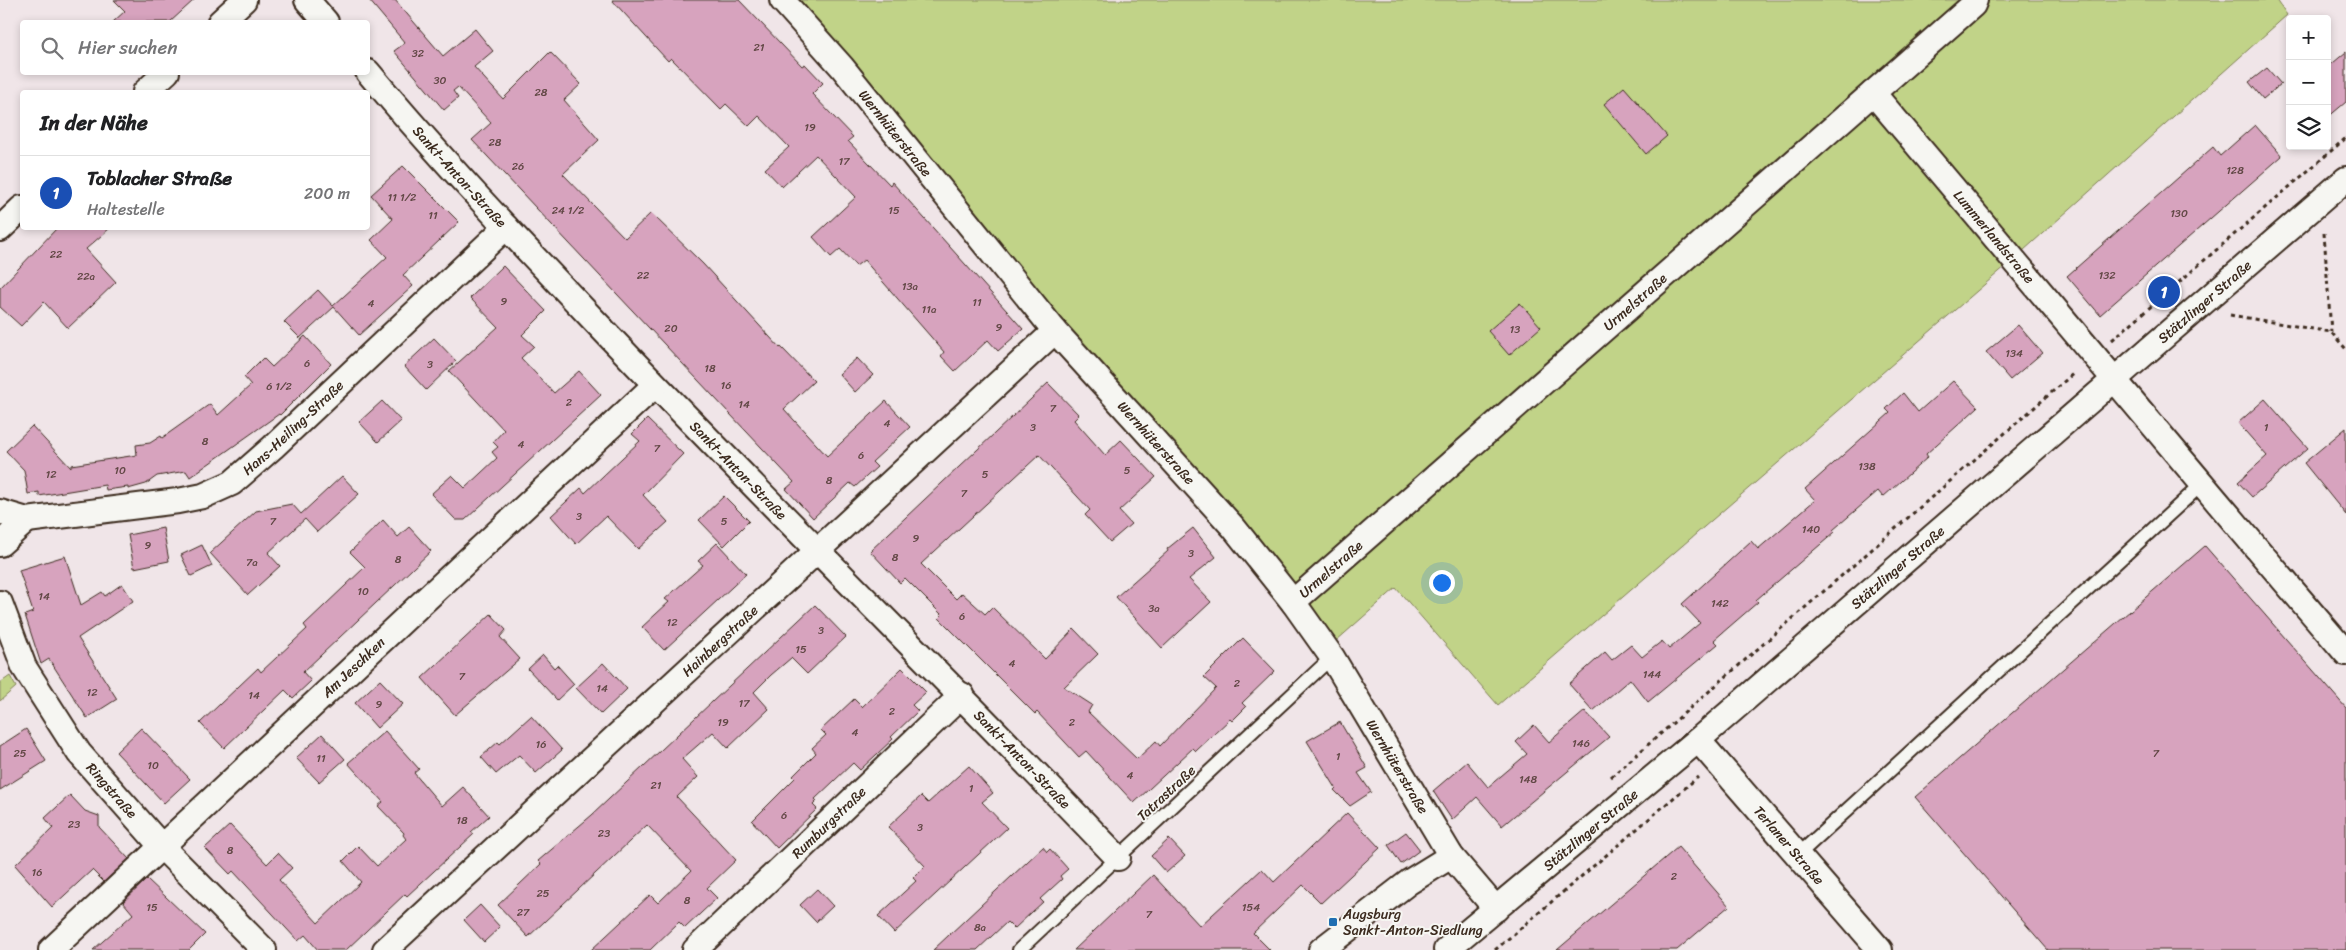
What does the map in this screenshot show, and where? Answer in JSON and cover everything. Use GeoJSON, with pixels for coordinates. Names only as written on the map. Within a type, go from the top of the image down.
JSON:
{"type":"FeatureCollection","features":[{"type":"Feature","properties":{"kind":"street"},"geometry":{"type":"LineString","coordinates":[[222,20],[244,0]]}},
{"type":"Feature","properties":{"kind":"street"},"geometry":{"type":"LineString","coordinates":[[307,0],[324,20]]}},
{"type":"Feature","properties":{"kind":"street","name":"Wernhüterstraße"},"geometry":{"type":"LineString","coordinates":[[782,0],[842,67],[1055,331],[1234,528],[1293,602],[1332,657],[1451,856],[1496,909]]}},
{"type":"Feature","properties":{"kind":"street","name":"Urmelstraße"},"geometry":{"type":"LineString","coordinates":[[1293,602],[1973,5],[1975,0]]}},
{"type":"Feature","properties":{"kind":"street","name":"Sankt-Anton-Straße"},"geometry":{"type":"LineString","coordinates":[[370,74],[428,144],[655,384],[962,695],[1118,858]]}},
{"type":"Feature","properties":{"kind":"street"},"geometry":{"type":"LineString","coordinates":[[147,90],[164,75]]}},
{"type":"Feature","properties":{"kind":"street","name":"Lummerlandstraße"},"geometry":{"type":"LineString","coordinates":[[1873,93],[2095,355],[2201,485],[2346,653]]}},
{"type":"Feature","properties":{"kind":"street","name":"Stätzlinger Straße"},"geometry":{"type":"LineString","coordinates":[[1446,950],[1698,740],[2346,179]]}},
{"type":"Feature","properties":{"kind":"street"},"geometry":{"type":"LineString","coordinates":[[0,230],[20,210]]}},
{"type":"Feature","properties":{"kind":"street","name":"Hans-Heiling-Straße"},"geometry":{"type":"LineString","coordinates":[[0,512],[27,520],[178,501],[203,496],[232,483],[273,447],[506,227]]}},
{"type":"Feature","properties":{"kind":"street","name":"Hainbergstraße"},"geometry":{"type":"LineString","coordinates":[[385,950],[1055,331]]}},
{"type":"Feature","properties":{"kind":"street","name":"Am Jeschken"},"geometry":{"type":"LineString","coordinates":[[51,950],[655,384]]}},
{"type":"Feature","properties":{"kind":"street"},"geometry":{"type":"LineString","coordinates":[[0,544],[27,520]]}},
{"type":"Feature","properties":{"kind":"street","name":"Ringstraße"},"geometry":{"type":"LineString","coordinates":[[0,603],[24,667],[79,753],[162,847],[264,950]]}},
{"type":"Feature","properties":{"kind":"street","name":"Rumburgstraße"},"geometry":{"type":"LineString","coordinates":[[695,950],[962,695]]}},
{"type":"Feature","properties":{"kind":"street","name":"Terlaner Straße"},"geometry":{"type":"LineString","coordinates":[[1698,740],[1880,950]]}},
{"type":"Feature","properties":{"kind":"street"},"geometry":{"type":"LineString","coordinates":[[1321,950],[1409,882],[1451,856]]}},
{"type":"Feature","properties":{"kind":"lane"},"geometry":{"type":"LineString","coordinates":[[1798,855],[2201,485]]}},
{"type":"Feature","properties":{"kind":"lane","name":"Tatrastraße"},"geometry":{"type":"LineString","coordinates":[[1019,950],[1332,657]]}},
{"type":"Feature","properties":{"kind":"path"},"geometry":{"type":"LineString","coordinates":[[1608,779],[2346,138]]}},
{"type":"Feature","properties":{"kind":"path"},"geometry":{"type":"LineString","coordinates":[[2324,233],[2331,332]]}},
{"type":"Feature","properties":{"kind":"path"},"geometry":{"type":"LineString","coordinates":[[2230,315],[2331,332],[2346,348]]}},
{"type":"Feature","properties":{"kind":"path"},"geometry":{"type":"LineString","coordinates":[[1496,950],[1516,932]]}},
{"type":"Feature","properties":{"kind":"green space"},"geometry":{"type":"Polygon","coordinates":[[[798,0],[2277,0],[2287,15],[2014,259],[1498,705],[1396,588],[1336,641],[1244,520],[1062,324],[824,29],[798,0]]]}},
{"type":"Feature","properties":{"kind":"green space"},"geometry":{"type":"Polygon","coordinates":[[[10,676],[16,687],[0,701],[0,683],[10,676]]]}},
{"type":"Feature","properties":{"kind":"building"},"geometry":{"type":"Polygon","coordinates":[[[114,0],[194,0],[172,20],[115,20],[125,11],[114,0]]]}},
{"type":"Feature","properties":{"kind":"building"},"geometry":{"type":"Polygon","coordinates":[[[369,0],[395,0],[443,56],[475,29],[493,51],[474,67],[503,99],[550,52],[581,84],[564,100],[599,140],[563,174],[625,238],[651,213],[703,264],[780,348],[814,381],[784,409],[827,456],[886,401],[910,427],[872,462],[877,467],[855,487],[850,483],[813,518],[786,489],[794,482],[472,140],[491,123],[458,87],[453,91],[458,98],[444,110],[394,51],[405,43],[369,0]]]}},
{"type":"Feature","properties":{"kind":"building"},"geometry":{"type":"Polygon","coordinates":[[[612,0],[739,0],[802,66],[805,64],[823,83],[812,94],[853,137],[848,141],[890,185],[892,182],[1023,329],[998,351],[988,340],[955,371],[941,356],[944,352],[864,260],[856,266],[840,249],[831,257],[813,237],[856,197],[816,155],[782,187],[765,169],[789,147],[759,116],[749,126],[726,104],[721,109],[671,58],[668,61],[612,0]]]}},
{"type":"Feature","properties":{"kind":"building"},"geometry":{"type":"Polygon","coordinates":[[[2346,52],[2346,102],[2331,115],[2331,105],[2331,65],[2346,52]]]}},
{"type":"Feature","properties":{"kind":"building"},"geometry":{"type":"Polygon","coordinates":[[[2267,68],[2281,84],[2263,99],[2249,82],[2267,68]]]}},
{"type":"Feature","properties":{"kind":"building"},"geometry":{"type":"Polygon","coordinates":[[[1624,87],[1667,136],[1646,154],[1604,104],[1624,87]]]}},
{"type":"Feature","properties":{"kind":"building"},"geometry":{"type":"Polygon","coordinates":[[[2255,125],[2282,156],[2100,315],[2067,276],[2213,147],[2220,156],[2255,125]]]}},
{"type":"Feature","properties":{"kind":"building"},"geometry":{"type":"Polygon","coordinates":[[[403,166],[459,222],[403,275],[413,286],[359,335],[334,307],[300,338],[284,322],[318,290],[333,306],[387,257],[371,240],[393,219],[371,195],[403,166]]]}},
{"type":"Feature","properties":{"kind":"building"},"geometry":{"type":"Polygon","coordinates":[[[55,230],[108,230],[86,249],[116,282],[68,328],[44,302],[21,326],[0,307],[0,288],[55,230]]]}},
{"type":"Feature","properties":{"kind":"building"},"geometry":{"type":"Polygon","coordinates":[[[503,266],[546,311],[522,335],[534,346],[521,358],[554,393],[579,371],[601,395],[465,520],[456,520],[431,494],[452,475],[465,488],[497,458],[492,452],[498,447],[493,442],[504,430],[449,371],[498,327],[470,298],[503,266]]]}},
{"type":"Feature","properties":{"kind":"building"},"geometry":{"type":"Polygon","coordinates":[[[1520,303],[1541,327],[1509,355],[1488,331],[1520,303]]]}},
{"type":"Feature","properties":{"kind":"building"},"geometry":{"type":"Polygon","coordinates":[[[2018,325],[2042,353],[2010,380],[1986,352],[2018,325]]]}},
{"type":"Feature","properties":{"kind":"building"},"geometry":{"type":"Polygon","coordinates":[[[305,336],[331,364],[280,415],[190,477],[186,471],[157,476],[146,484],[128,489],[128,487],[106,490],[105,485],[39,496],[39,492],[28,494],[24,470],[6,451],[32,426],[71,468],[71,465],[137,455],[136,445],[150,443],[161,436],[162,438],[210,404],[218,415],[251,385],[244,377],[263,358],[272,367],[305,336]]]}},
{"type":"Feature","properties":{"kind":"building"},"geometry":{"type":"Polygon","coordinates":[[[434,338],[456,361],[426,390],[404,366],[434,338]]]}},
{"type":"Feature","properties":{"kind":"building"},"geometry":{"type":"Polygon","coordinates":[[[857,358],[873,375],[855,392],[839,374],[857,358]]]}},
{"type":"Feature","properties":{"kind":"building"},"geometry":{"type":"Polygon","coordinates":[[[1953,381],[1978,407],[1926,454],[1928,457],[1883,497],[1878,491],[1833,530],[1835,532],[1756,600],[1758,602],[1714,640],[1718,644],[1648,702],[1630,679],[1593,711],[1569,684],[1605,652],[1612,660],[1631,645],[1642,657],[1662,641],[1669,649],[1700,623],[1682,604],[1751,541],[1758,549],[1815,500],[1805,489],[1890,413],[1886,409],[1903,393],[1918,412],[1953,381]]]}},
{"type":"Feature","properties":{"kind":"building"},"geometry":{"type":"Polygon","coordinates":[[[1048,383],[1079,415],[1074,420],[1105,455],[1121,440],[1156,477],[1119,511],[1131,524],[1110,542],[1085,515],[1090,510],[1039,455],[921,564],[956,599],[962,593],[985,614],[992,607],[1045,659],[1074,629],[1098,654],[1064,687],[1092,705],[1088,712],[1137,759],[1156,741],[1160,746],[1216,688],[1204,677],[1243,638],[1275,671],[1242,703],[1246,707],[1232,721],[1230,719],[1196,751],[1193,748],[1134,803],[1086,751],[1079,757],[1037,712],[1035,714],[939,618],[942,615],[905,578],[900,583],[870,551],[1048,383]]]}},
{"type":"Feature","properties":{"kind":"building"},"geometry":{"type":"Polygon","coordinates":[[[2265,399],[2308,448],[2252,497],[2238,482],[2267,456],[2238,423],[2265,399]]]}},
{"type":"Feature","properties":{"kind":"building"},"geometry":{"type":"Polygon","coordinates":[[[382,401],[401,421],[378,442],[359,422],[382,401]]]}},
{"type":"Feature","properties":{"kind":"building"},"geometry":{"type":"Polygon","coordinates":[[[647,419],[683,454],[643,495],[668,522],[638,549],[606,516],[576,544],[551,516],[581,488],[585,493],[640,441],[632,434],[647,419]]]}},
{"type":"Feature","properties":{"kind":"building"},"geometry":{"type":"Polygon","coordinates":[[[2346,428],[2346,515],[2304,463],[2346,428]]]}},
{"type":"Feature","properties":{"kind":"building"},"geometry":{"type":"Polygon","coordinates":[[[342,476],[359,494],[317,532],[305,519],[268,553],[280,566],[248,595],[210,553],[256,511],[292,504],[301,514],[342,476]]]}},
{"type":"Feature","properties":{"kind":"building"},"geometry":{"type":"Polygon","coordinates":[[[724,496],[749,521],[724,546],[699,520],[724,496]]]}},
{"type":"Feature","properties":{"kind":"building"},"geometry":{"type":"Polygon","coordinates":[[[383,520],[398,537],[409,527],[431,551],[303,672],[311,681],[293,698],[285,690],[224,748],[200,723],[258,668],[261,672],[307,629],[304,625],[365,567],[350,552],[383,520]]]}},
{"type":"Feature","properties":{"kind":"building"},"geometry":{"type":"Polygon","coordinates":[[[163,528],[169,561],[134,568],[128,535],[163,528]]]}},
{"type":"Feature","properties":{"kind":"building"},"geometry":{"type":"Polygon","coordinates":[[[1193,528],[1216,557],[1189,579],[1211,602],[1162,648],[1116,597],[1168,551],[1167,549],[1193,528]]]}},
{"type":"Feature","properties":{"kind":"building"},"geometry":{"type":"Polygon","coordinates":[[[717,543],[746,574],[664,650],[642,627],[669,602],[665,599],[703,565],[698,561],[717,543]]]}},
{"type":"Feature","properties":{"kind":"building"},"geometry":{"type":"Polygon","coordinates":[[[202,545],[212,566],[191,576],[181,555],[202,545]]]}},
{"type":"Feature","properties":{"kind":"building"},"geometry":{"type":"Polygon","coordinates":[[[2205,546],[2346,708],[2346,950],[2048,950],[1915,797],[2205,546]]]}},
{"type":"Feature","properties":{"kind":"building"},"geometry":{"type":"Polygon","coordinates":[[[65,556],[81,605],[102,592],[105,596],[122,584],[133,601],[78,638],[117,699],[87,718],[49,659],[41,664],[25,615],[33,612],[19,570],[65,556]]]}},
{"type":"Feature","properties":{"kind":"building"},"geometry":{"type":"Polygon","coordinates":[[[815,605],[846,637],[807,674],[791,658],[771,675],[754,692],[769,709],[728,748],[713,732],[682,759],[698,777],[677,797],[736,860],[707,888],[717,898],[685,928],[679,922],[650,950],[591,950],[650,895],[658,903],[691,871],[647,825],[528,937],[498,905],[541,864],[538,861],[592,815],[815,605]]]}},
{"type":"Feature","properties":{"kind":"building"},"geometry":{"type":"Polygon","coordinates":[[[491,614],[506,630],[500,637],[520,659],[455,715],[422,678],[491,614]]]}},
{"type":"Feature","properties":{"kind":"building"},"geometry":{"type":"Polygon","coordinates":[[[543,655],[554,668],[557,665],[574,684],[557,700],[528,669],[543,655]]]}},
{"type":"Feature","properties":{"kind":"building"},"geometry":{"type":"Polygon","coordinates":[[[603,663],[627,689],[601,714],[576,688],[603,663]]]}},
{"type":"Feature","properties":{"kind":"building"},"geometry":{"type":"Polygon","coordinates":[[[902,668],[926,692],[912,705],[918,711],[891,737],[893,739],[860,770],[853,763],[815,799],[817,801],[813,805],[817,809],[777,848],[752,821],[795,778],[793,776],[816,753],[812,748],[826,735],[821,730],[854,699],[862,707],[902,668]]]}},
{"type":"Feature","properties":{"kind":"building"},"geometry":{"type":"Polygon","coordinates":[[[380,680],[403,704],[377,728],[355,703],[380,680]]]}},
{"type":"Feature","properties":{"kind":"building"},"geometry":{"type":"Polygon","coordinates":[[[1585,711],[1609,737],[1502,826],[1477,797],[1452,820],[1433,791],[1467,762],[1488,787],[1527,754],[1516,742],[1534,725],[1549,742],[1585,711]]]}},
{"type":"Feature","properties":{"kind":"building"},"geometry":{"type":"Polygon","coordinates":[[[531,716],[562,750],[536,773],[519,755],[496,774],[481,757],[498,742],[500,744],[531,716]]]}},
{"type":"Feature","properties":{"kind":"building"},"geometry":{"type":"Polygon","coordinates":[[[1340,722],[1367,768],[1358,773],[1371,792],[1350,806],[1334,790],[1336,788],[1307,741],[1340,722]]]}},
{"type":"Feature","properties":{"kind":"building"},"geometry":{"type":"Polygon","coordinates":[[[141,728],[190,779],[164,803],[116,752],[141,728]]]}},
{"type":"Feature","properties":{"kind":"building"},"geometry":{"type":"Polygon","coordinates":[[[26,729],[46,761],[0,790],[0,746],[26,729]]]}},
{"type":"Feature","properties":{"kind":"building"},"geometry":{"type":"Polygon","coordinates":[[[385,731],[419,769],[414,773],[442,806],[463,787],[489,816],[471,832],[474,834],[407,896],[405,894],[346,950],[318,950],[305,935],[298,941],[233,871],[230,874],[205,848],[230,825],[267,864],[278,853],[292,868],[279,880],[318,923],[361,882],[343,861],[358,846],[377,866],[406,839],[403,835],[404,833],[378,806],[383,802],[348,763],[385,731]]]}},
{"type":"Feature","properties":{"kind":"building"},"geometry":{"type":"Polygon","coordinates":[[[322,734],[345,759],[319,782],[296,758],[322,734]]]}},
{"type":"Feature","properties":{"kind":"building"},"geometry":{"type":"Polygon","coordinates":[[[969,766],[993,793],[982,802],[1007,828],[894,933],[878,916],[916,881],[913,878],[925,866],[888,827],[921,796],[928,803],[969,766]]]}},
{"type":"Feature","properties":{"kind":"building"},"geometry":{"type":"Polygon","coordinates":[[[70,795],[85,811],[99,816],[99,827],[129,859],[104,882],[92,870],[52,907],[15,865],[53,828],[45,818],[70,795]]]}},
{"type":"Feature","properties":{"kind":"building"},"geometry":{"type":"Polygon","coordinates":[[[1347,813],[1380,848],[1321,903],[1303,885],[1253,933],[1270,950],[1074,950],[1153,875],[1200,926],[1262,869],[1274,882],[1347,813]]]}},
{"type":"Feature","properties":{"kind":"building"},"geometry":{"type":"Polygon","coordinates":[[[1406,832],[1420,850],[1401,864],[1388,845],[1406,832]]]}},
{"type":"Feature","properties":{"kind":"building"},"geometry":{"type":"Polygon","coordinates":[[[1169,839],[1185,856],[1166,873],[1151,856],[1169,839]]]}},
{"type":"Feature","properties":{"kind":"building"},"geometry":{"type":"Polygon","coordinates":[[[1043,847],[1047,852],[1050,849],[1068,869],[1060,876],[1062,879],[1040,899],[1043,902],[1014,929],[1007,922],[977,950],[933,950],[1043,847]]]}},
{"type":"Feature","properties":{"kind":"building"},"geometry":{"type":"Polygon","coordinates":[[[1678,847],[1729,906],[1677,950],[1557,950],[1678,847]]]}},
{"type":"Feature","properties":{"kind":"building"},"geometry":{"type":"Polygon","coordinates":[[[147,879],[205,934],[189,950],[93,950],[133,914],[123,902],[147,879]]]}},
{"type":"Feature","properties":{"kind":"building"},"geometry":{"type":"Polygon","coordinates":[[[817,889],[833,906],[816,922],[800,905],[817,889]]]}},
{"type":"Feature","properties":{"kind":"building"},"geometry":{"type":"Polygon","coordinates":[[[480,905],[500,927],[484,942],[464,920],[480,905]]]}},
{"type":"Feature","properties":{"kind":"place","name":"Toblacher Straße"},"geometry":{"type":"Point","coordinates":[2164,292]}},
{"type":"Feature","properties":{"kind":"place","name":"Augsburg Sankt-Anton-Siedlung"},"geometry":{"type":"Point","coordinates":[1333,922]}}]}
